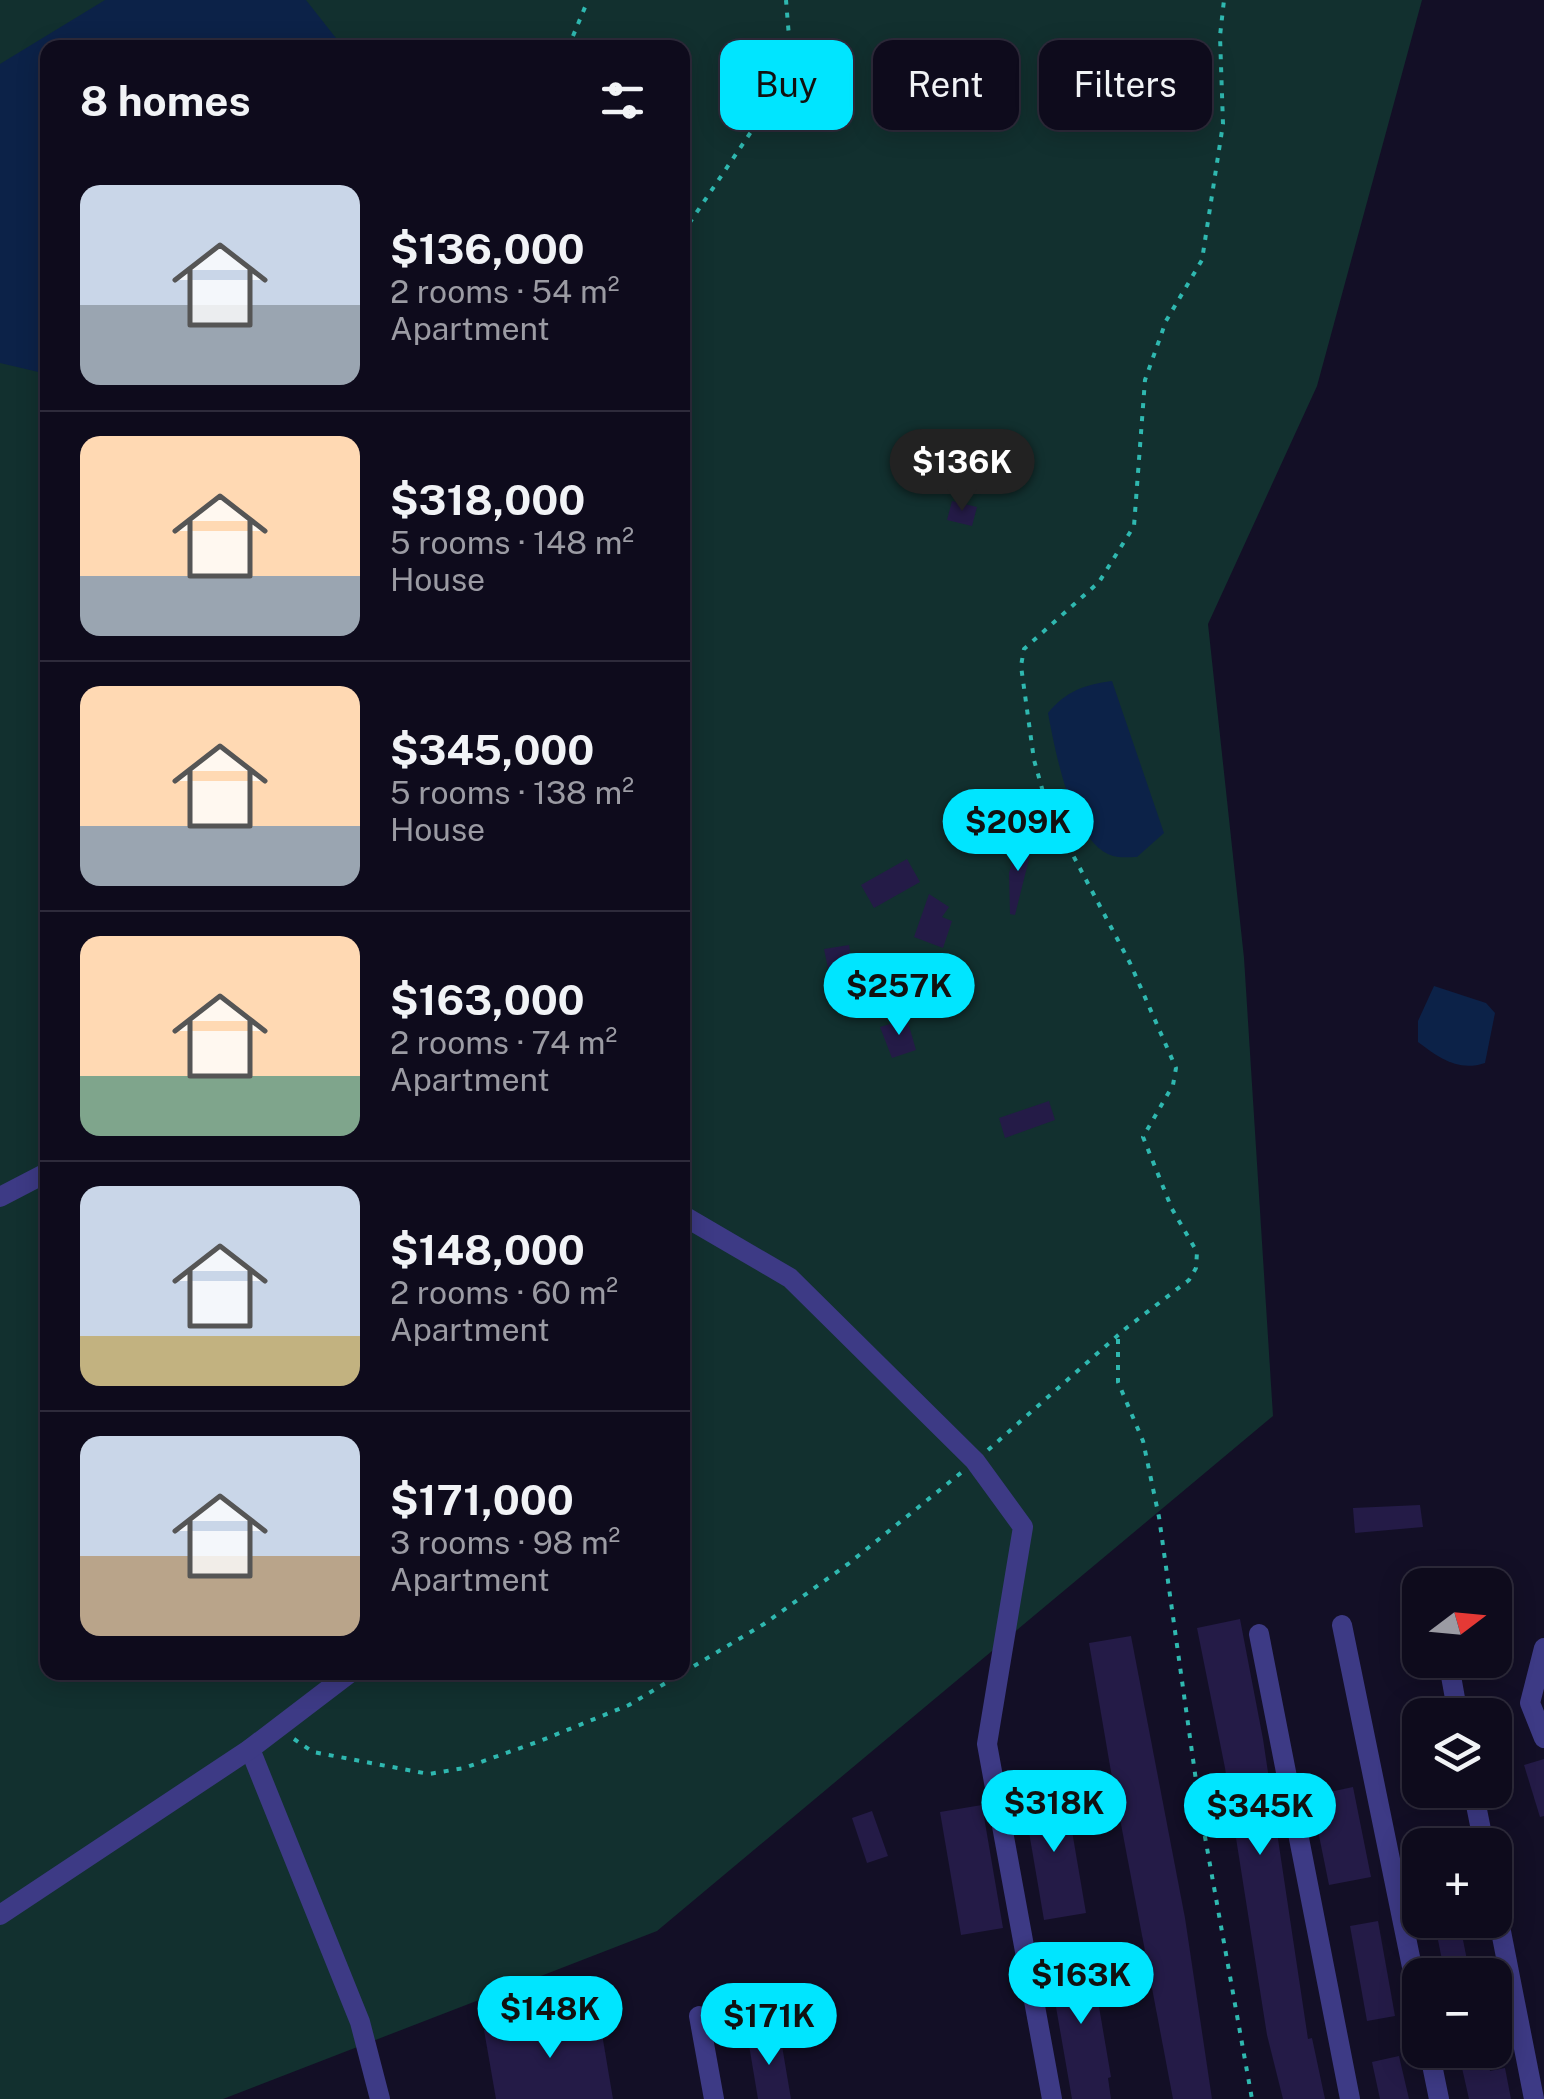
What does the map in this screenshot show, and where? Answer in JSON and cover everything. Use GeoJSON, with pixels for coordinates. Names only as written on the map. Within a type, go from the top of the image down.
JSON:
{"type":"FeatureCollection","features":[{"type":"Feature","properties":{"kind":"street"},"geometry":{"type":"LineString","coordinates":[[0,1198],[40,1176]]}},
{"type":"Feature","properties":{"kind":"street"},"geometry":{"type":"LineString","coordinates":[[690,1221],[790,1278],[975,1462],[1024,1527],[987,1744],[1052,2099]]}},
{"type":"Feature","properties":{"kind":"street"},"geometry":{"type":"LineString","coordinates":[[1342,1625],[1410,1958]]}},
{"type":"Feature","properties":{"kind":"street"},"geometry":{"type":"LineString","coordinates":[[1259,1634],[1350,2099]]}},
{"type":"Feature","properties":{"kind":"street"},"geometry":{"type":"LineString","coordinates":[[1544,1648],[1530,1703],[1544,1738]]}},
{"type":"Feature","properties":{"kind":"street"},"geometry":{"type":"LineString","coordinates":[[0,1915],[250,1749],[342,1680]]}},
{"type":"Feature","properties":{"kind":"street"},"geometry":{"type":"LineString","coordinates":[[250,1749],[360,2022],[380,2099]]}},
{"type":"Feature","properties":{"kind":"street"},"geometry":{"type":"LineString","coordinates":[[1502,1938],[1534,2099]]}},
{"type":"Feature","properties":{"kind":"street"},"geometry":{"type":"LineString","coordinates":[[700,2016],[714,2099]]}},
{"type":"Feature","properties":{"kind":"street"},"geometry":{"type":"LineString","coordinates":[[1433,2068],[1439,2099]]}},
{"type":"Feature","properties":{"kind":"path"},"geometry":{"type":"LineString","coordinates":[[571,40],[588,0]]}},
{"type":"Feature","properties":{"kind":"path"},"geometry":{"type":"LineString","coordinates":[[690,222],[778,92],[789,37],[786,0]]}},
{"type":"Feature","properties":{"kind":"path"},"geometry":{"type":"LineString","coordinates":[[690,1669],[764,1624],[848,1564],[1189,1280],[1196,1268],[1197,1252],[1172,1208],[1143,1136],[1173,1085],[1176,1068],[1130,962],[1047,806],[1034,760],[1021,666],[1024,648],[1099,582],[1134,526],[1145,380],[1166,321],[1202,260],[1223,124],[1220,36],[1224,0]]}},
{"type":"Feature","properties":{"kind":"path"},"geometry":{"type":"LineString","coordinates":[[1118,1336],[1118,1382],[1143,1440],[1159,1517],[1200,1809],[1252,2099]]}},
{"type":"Feature","properties":{"kind":"path"},"geometry":{"type":"LineString","coordinates":[[277,1730],[313,1752],[429,1774],[464,1768],[540,1741],[629,1706],[672,1680]]}},
{"type":"Feature","properties":{"kind":"green space"},"geometry":{"type":"Polygon","coordinates":[[[0,0],[1422,0],[1317,386],[1208,624],[1244,958],[1273,1416],[657,1931],[223,2099],[0,2099],[0,0]]]}},
{"type":"Feature","properties":{"kind":"water"},"geometry":{"type":"Polygon","coordinates":[[[105,0],[306,0],[337,40],[40,40],[40,372],[0,363],[0,64],[105,0]]]}},
{"type":"Feature","properties":{"kind":"water"},"geometry":{"type":"Polygon","coordinates":[[[1112,681],[1164,833],[1137,857],[1113,856],[1087,834],[1068,794],[1048,713],[1076,690],[1112,681]]]}},
{"type":"Feature","properties":{"kind":"water"},"geometry":{"type":"Polygon","coordinates":[[[1434,986],[1486,1003],[1495,1013],[1485,1063],[1457,1065],[1418,1042],[1418,1021],[1434,986]]]}},
{"type":"Feature","properties":{"kind":"building"},"geometry":{"type":"Polygon","coordinates":[[[952,501],[977,507],[972,526],[947,520],[952,501]]]}},
{"type":"Feature","properties":{"kind":"building"},"geometry":{"type":"Polygon","coordinates":[[[1017,843],[1032,847],[1015,915],[1010,914],[1009,873],[1017,843]]]}},
{"type":"Feature","properties":{"kind":"building"},"geometry":{"type":"Polygon","coordinates":[[[907,859],[920,882],[874,908],[861,885],[907,859]]]}},
{"type":"Feature","properties":{"kind":"building"},"geometry":{"type":"Polygon","coordinates":[[[929,894],[949,907],[942,917],[952,921],[943,948],[914,937],[929,894]]]}},
{"type":"Feature","properties":{"kind":"building"},"geometry":{"type":"Polygon","coordinates":[[[849,945],[853,969],[829,973],[824,949],[849,945]]]}},
{"type":"Feature","properties":{"kind":"building"},"geometry":{"type":"Polygon","coordinates":[[[907,1019],[916,1050],[892,1058],[880,1027],[907,1019]]]}},
{"type":"Feature","properties":{"kind":"building"},"geometry":{"type":"Polygon","coordinates":[[[1049,1101],[1055,1120],[1005,1138],[999,1118],[1049,1101]]]}},
{"type":"Feature","properties":{"kind":"building"},"geometry":{"type":"Polygon","coordinates":[[[1420,1505],[1423,1527],[1355,1533],[1353,1508],[1420,1505]]]}},
{"type":"Feature","properties":{"kind":"building"},"geometry":{"type":"Polygon","coordinates":[[[1240,1619],[1263,1739],[1308,2039],[1312,2038],[1325,2099],[1283,2099],[1267,2035],[1225,1768],[1197,1628],[1240,1619]]]}},
{"type":"Feature","properties":{"kind":"building"},"geometry":{"type":"Polygon","coordinates":[[[1131,1636],[1185,1918],[1212,2099],[1173,2099],[1110,1766],[1089,1643],[1131,1636]]]}},
{"type":"Feature","properties":{"kind":"building"},"geometry":{"type":"Polygon","coordinates":[[[1544,1759],[1544,1816],[1540,1817],[1524,1765],[1544,1759]]]}},
{"type":"Feature","properties":{"kind":"building"},"geometry":{"type":"Polygon","coordinates":[[[1353,1787],[1371,1877],[1329,1885],[1311,1796],[1353,1787]]]}},
{"type":"Feature","properties":{"kind":"building"},"geometry":{"type":"Polygon","coordinates":[[[1065,1790],[1086,1913],[1044,1920],[1023,1797],[1065,1790]]]}},
{"type":"Feature","properties":{"kind":"building"},"geometry":{"type":"Polygon","coordinates":[[[982,1805],[1003,1928],[961,1935],[940,1812],[982,1805]]]}},
{"type":"Feature","properties":{"kind":"building"},"geometry":{"type":"Polygon","coordinates":[[[872,1811],[888,1856],[867,1863],[852,1818],[872,1811]]]}},
{"type":"Feature","properties":{"kind":"building"},"geometry":{"type":"Polygon","coordinates":[[[1378,1921],[1395,2016],[1367,2021],[1350,1926],[1378,1921]]]}},
{"type":"Feature","properties":{"kind":"building"},"geometry":{"type":"Polygon","coordinates":[[[1438,1938],[1463,1938],[1467,1958],[1442,1958],[1438,1938]]]}},
{"type":"Feature","properties":{"kind":"building"},"geometry":{"type":"Polygon","coordinates":[[[1090,1954],[1111,2077],[1111,2099],[1072,2099],[1048,1961],[1090,1954]]]}},
{"type":"Feature","properties":{"kind":"building"},"geometry":{"type":"Polygon","coordinates":[[[599,2016],[613,2099],[496,2099],[484,2030],[599,2016]]]}},
{"type":"Feature","properties":{"kind":"building"},"geometry":{"type":"Polygon","coordinates":[[[780,2034],[791,2099],[758,2099],[748,2039],[780,2034]]]}},
{"type":"Feature","properties":{"kind":"building"},"geometry":{"type":"Polygon","coordinates":[[[1399,2056],[1409,2099],[1380,2099],[1372,2062],[1399,2056]]]}},
{"type":"Feature","properties":{"kind":"building"},"geometry":{"type":"Polygon","coordinates":[[[1462,2068],[1505,2068],[1511,2099],[1469,2099],[1462,2068]]]}}]}
